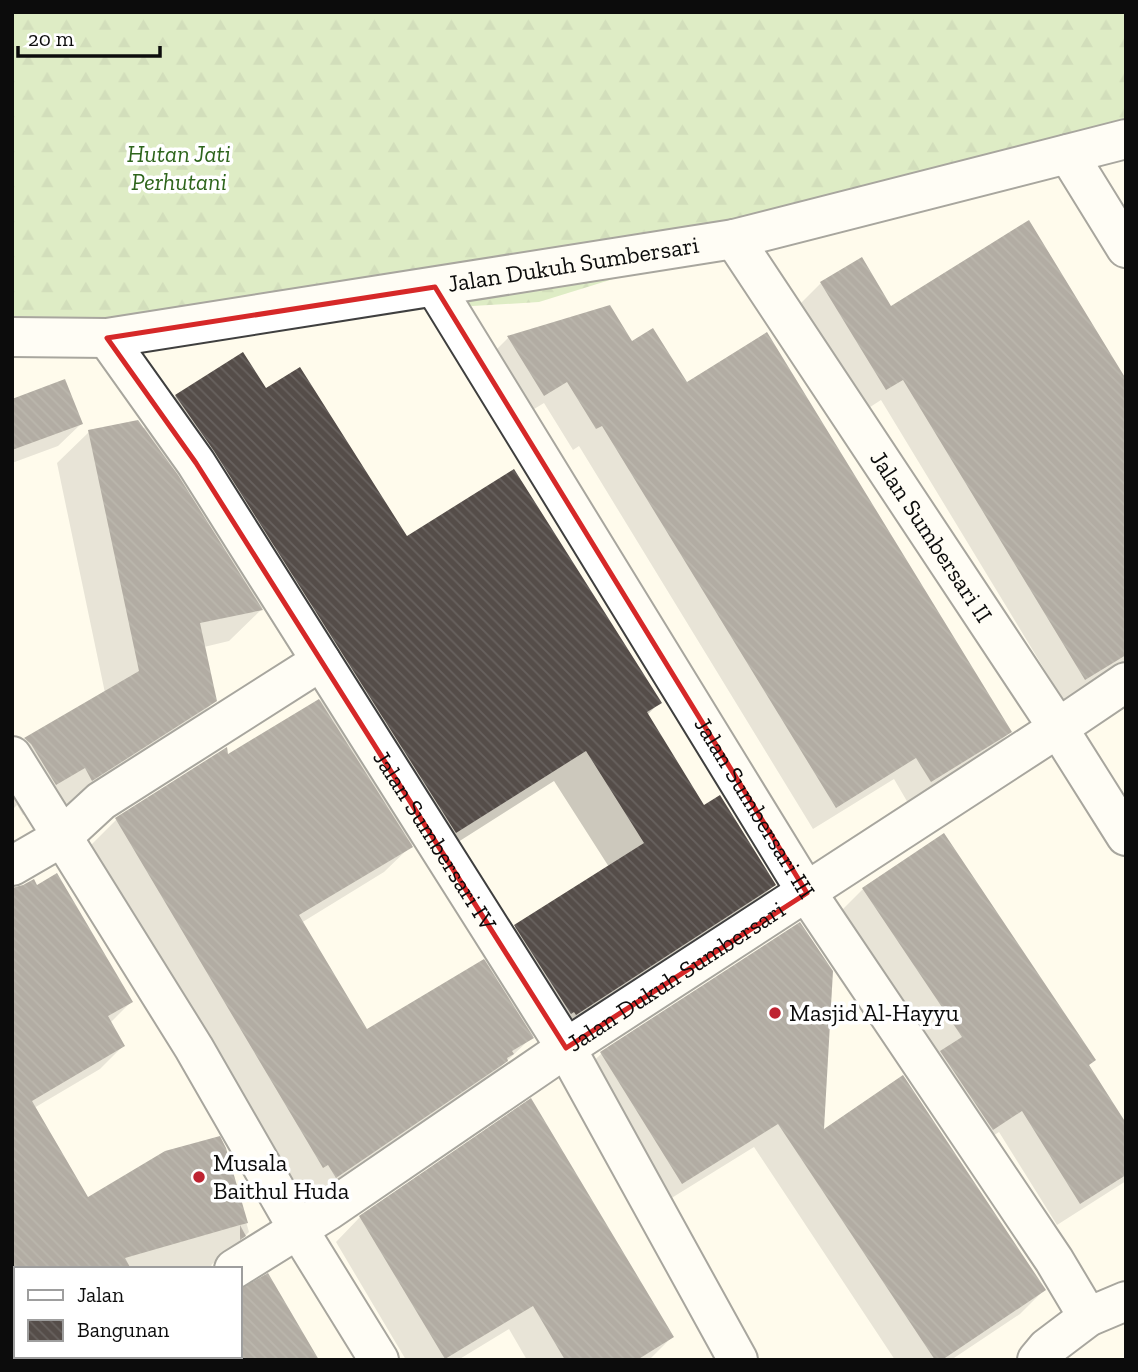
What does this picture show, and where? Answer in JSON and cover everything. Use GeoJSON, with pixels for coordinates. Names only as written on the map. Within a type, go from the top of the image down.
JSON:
{"type":"FeatureCollection","features":[{"type":"Feature","properties":{"kind":"street","name":"Jalan Dukuh Sumbersari"},"geometry":{"type":"LineString","coordinates":[[12,337],[107,338],[734,239],[1126,139]]}},
{"type":"Feature","properties":{"kind":"street"},"geometry":{"type":"LineString","coordinates":[[1068,154],[1126,248]]}},
{"type":"Feature","properties":{"kind":"street","name":"Jalan Sumbersari II"},"geometry":{"type":"LineString","coordinates":[[734,239],[1126,835]]}},
{"type":"Feature","properties":{"kind":"street","name":"Jalan Sumbersari III"},"geometry":{"type":"LineString","coordinates":[[435,287],[807,893],[1054,1260],[1088,1317]]}},
{"type":"Feature","properties":{"kind":"street","name":"Jalan Sumbersari IV"},"geometry":{"type":"LineString","coordinates":[[107,338],[196,463],[566,1048],[738,1360]]}},
{"type":"Feature","properties":{"kind":"street"},"geometry":{"type":"LineString","coordinates":[[12,866],[62,837],[101,800],[321,661]]}},
{"type":"Feature","properties":{"kind":"street","name":"Jalan Dukuh Sumbersari"},"geometry":{"type":"LineString","coordinates":[[237,1267],[566,1048],[807,893],[1126,682]]}},
{"type":"Feature","properties":{"kind":"street"},"geometry":{"type":"LineString","coordinates":[[12,756],[194,1048],[298,1229],[379,1360]]}},
{"type":"Feature","properties":{"kind":"street"},"geometry":{"type":"LineString","coordinates":[[1037,1360],[1088,1317],[1126,1301]]}},
{"type":"Feature","properties":{"kind":"highlighted area"},"geometry":{"type":"Polygon","coordinates":[[[435,287],[807,893],[566,1048],[196,463],[107,338],[435,287]]]}},
{"type":"Feature","properties":{"kind":"green space","name":"Hutan Jati Perhutani"},"geometry":{"type":"Polygon","coordinates":[[[12,12],[1126,12],[1126,120],[539,302],[12,334],[12,12]]]}},
{"type":"Feature","properties":{"kind":"building"},"geometry":{"type":"Polygon","coordinates":[[[1029,220],[1126,379],[1126,655],[1085,680],[903,380],[886,390],[820,282],[862,257],[891,306],[1029,220]]]}},
{"type":"Feature","properties":{"kind":"building"},"geometry":{"type":"Polygon","coordinates":[[[610,305],[632,341],[653,328],[687,382],[767,332],[1012,732],[931,782],[916,758],[836,808],[602,426],[596,429],[567,382],[544,396],[507,336],[610,305]]]}},
{"type":"Feature","properties":{"kind":"building"},"geometry":{"type":"Polygon","coordinates":[[[243,352],[266,388],[300,367],[407,536],[514,469],[662,703],[647,712],[704,805],[720,795],[776,885],[576,1015],[574,1012],[571,1014],[514,925],[644,843],[586,751],[456,833],[214,451],[175,395],[243,352]]]}},
{"type":"Feature","properties":{"kind":"building"},"geometry":{"type":"Polygon","coordinates":[[[65,379],[83,424],[12,450],[12,399],[65,379]]]}},
{"type":"Feature","properties":{"kind":"building"},"geometry":{"type":"Polygon","coordinates":[[[138,420],[178,475],[263,610],[200,623],[217,701],[92,781],[85,768],[56,785],[31,744],[24,738],[139,671],[88,430],[138,420]]]}},
{"type":"Feature","properties":{"kind":"building"},"geometry":{"type":"Polygon","coordinates":[[[319,699],[413,847],[299,915],[367,1029],[484,959],[534,1038],[512,1051],[514,1054],[507,1058],[508,1061],[336,1178],[328,1165],[323,1168],[115,818],[227,747],[228,754],[319,699]]]}},
{"type":"Feature","properties":{"kind":"building"},"geometry":{"type":"Polygon","coordinates":[[[944,833],[1096,1060],[1089,1065],[1126,1123],[1126,1175],[1080,1204],[1022,1111],[993,1130],[940,1051],[962,1037],[862,888],[944,833]]]}},
{"type":"Feature","properties":{"kind":"building"},"geometry":{"type":"Polygon","coordinates":[[[57,873],[133,1002],[108,1016],[125,1046],[32,1101],[88,1197],[165,1151],[220,1136],[248,1223],[125,1258],[130,1267],[12,1269],[12,888],[34,879],[37,885],[57,873]]]}},
{"type":"Feature","properties":{"kind":"building"},"geometry":{"type":"Polygon","coordinates":[[[800,922],[833,971],[824,1129],[903,1075],[1046,1290],[942,1360],[935,1360],[778,1124],[682,1184],[600,1052],[800,922]]]}},
{"type":"Feature","properties":{"kind":"building"},"geometry":{"type":"Polygon","coordinates":[[[531,1098],[674,1337],[637,1360],[565,1360],[533,1306],[445,1359],[359,1216],[531,1098]]]}},
{"type":"Feature","properties":{"kind":"building"},"geometry":{"type":"Polygon","coordinates":[[[240,1225],[246,1236],[240,1240],[240,1225]]]}},
{"type":"Feature","properties":{"kind":"building"},"geometry":{"type":"Polygon","coordinates":[[[268,1273],[319,1360],[240,1360],[242,1288],[268,1273]]]}},
{"type":"Feature","properties":{"kind":"place","name":"Masjid Al-Hayyu"},"geometry":{"type":"Point","coordinates":[775,1013]}},
{"type":"Feature","properties":{"kind":"place","name":"Musala Baithul Huda"},"geometry":{"type":"Point","coordinates":[199,1177]}}]}
